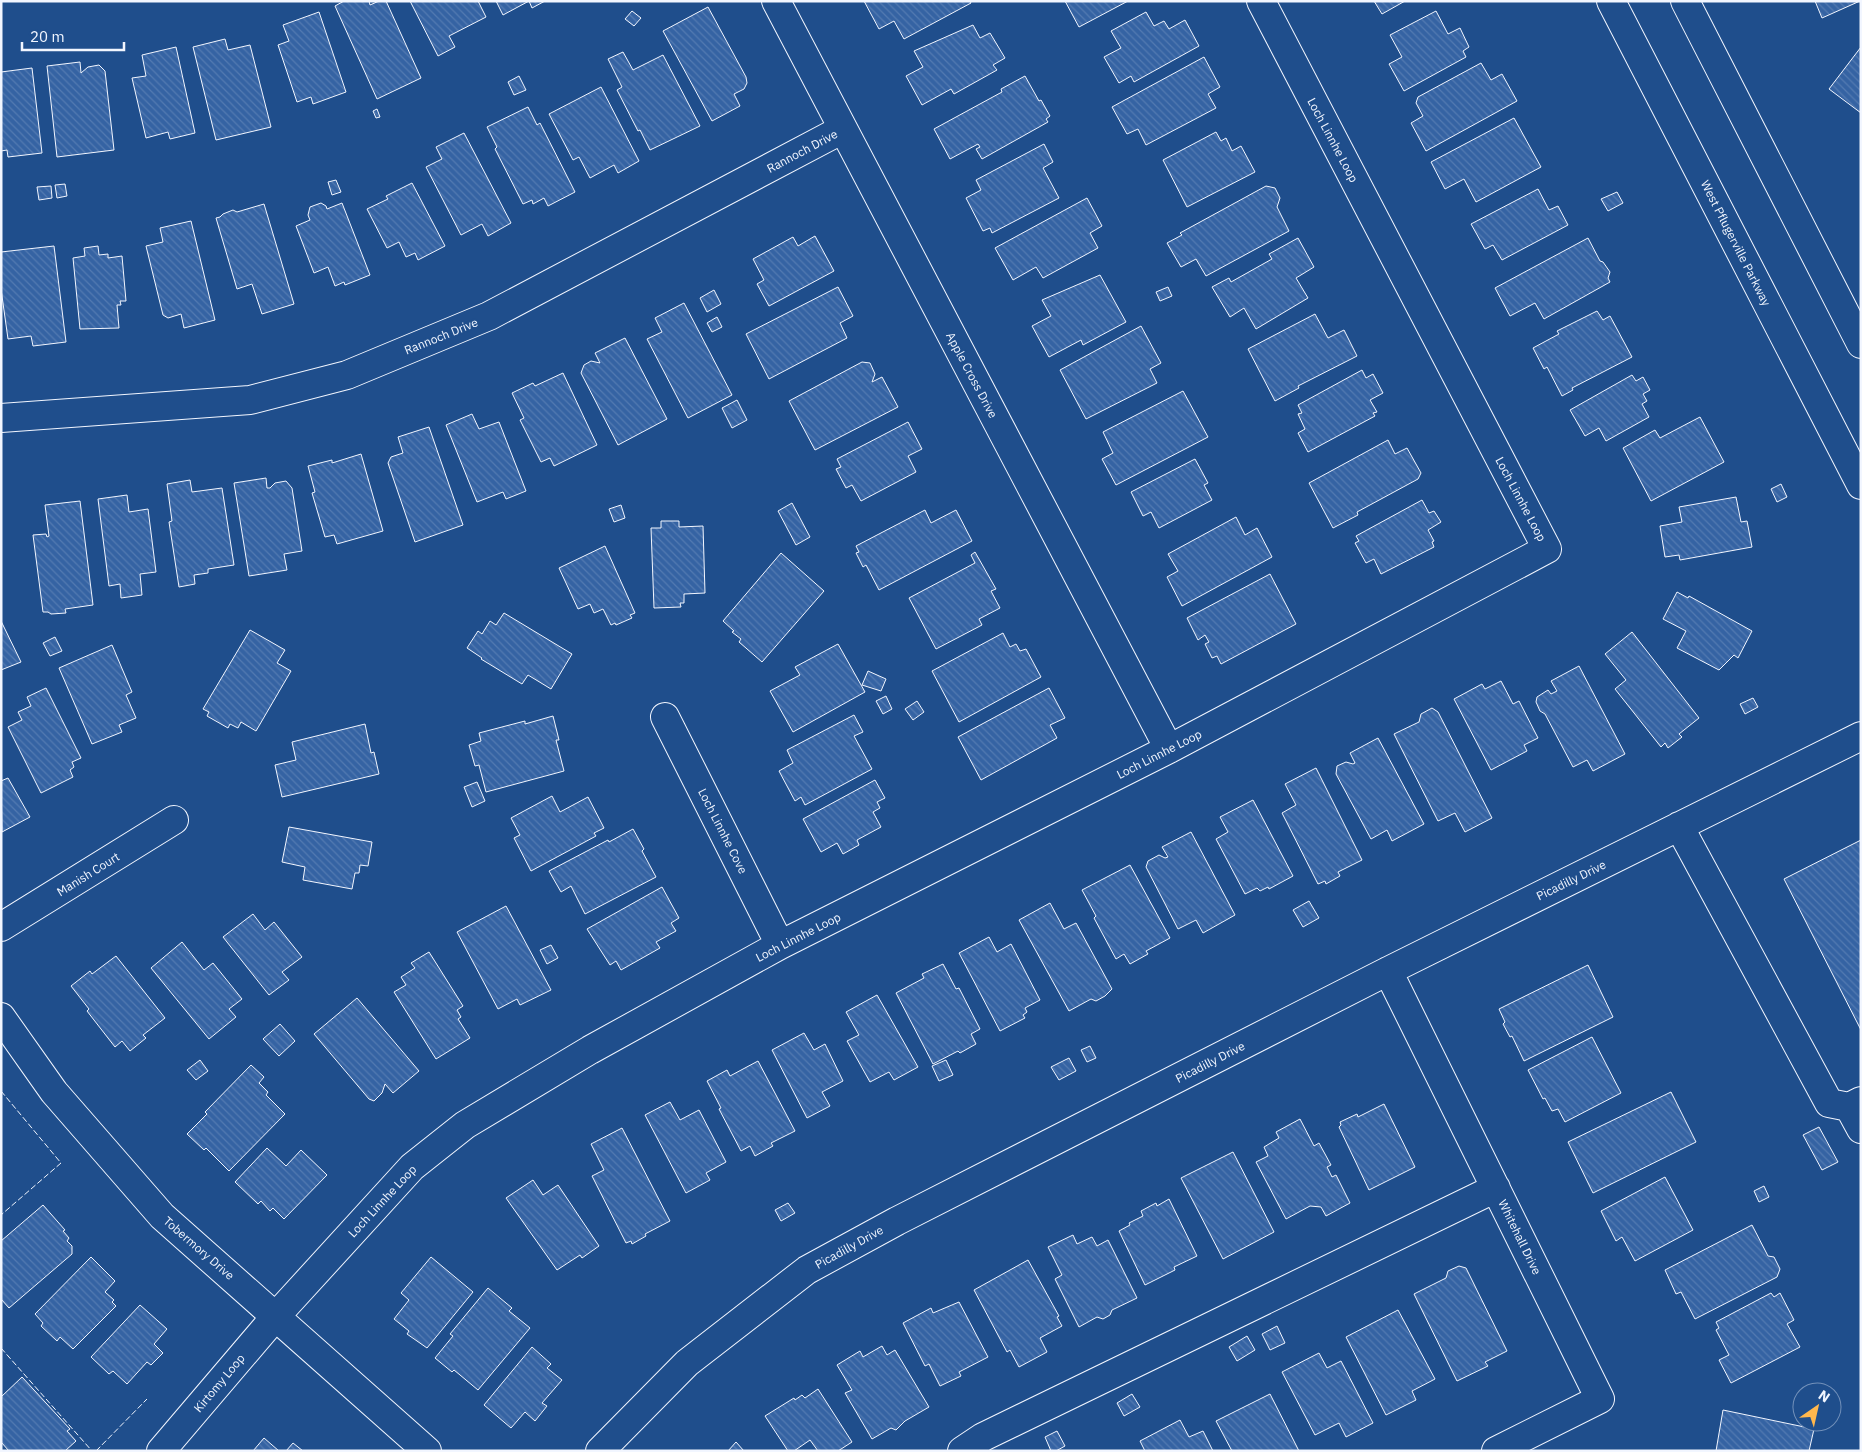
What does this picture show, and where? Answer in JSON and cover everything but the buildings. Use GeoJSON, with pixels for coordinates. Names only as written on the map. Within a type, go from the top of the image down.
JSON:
{"type":"FeatureCollection","features":[{"type":"Feature","properties":{"kind":"street","name":"Apple Cross Drive"},"geometry":{"type":"LineString","coordinates":[[776,1],[1169,749]]}},
{"type":"Feature","properties":{"kind":"street","name":"Loch Linnhe Loop"},"geometry":{"type":"LineString","coordinates":[[276,1316],[412,1167],[465,1125],[582,1055],[780,945],[1169,749],[1547,549],[1261,1]]}},
{"type":"Feature","properties":{"kind":"street","name":"West Pflugerville Parkway"},"geometry":{"type":"LineString","coordinates":[[1611,1],[1861,485]]}},
{"type":"Feature","properties":{"kind":"street"},"geometry":{"type":"LineString","coordinates":[[1685,1],[1861,344]]}},
{"type":"Feature","properties":{"kind":"street","name":"Rannoch Drive"},"geometry":{"type":"LineString","coordinates":[[1,418],[250,400],[346,375],[489,316],[843,130]]}},
{"type":"Feature","properties":{"kind":"street","name":"Loch Linnhe Cove"},"geometry":{"type":"LineString","coordinates":[[665,716],[780,945]]}},
{"type":"Feature","properties":{"kind":"street","name":"Picadilly Drive"},"geometry":{"type":"LineString","coordinates":[[600,1451],[687,1363],[807,1270],[896,1221],[1388,971],[1861,736]]}},
{"type":"Feature","properties":{"kind":"street","name":"Manish Court"},"geometry":{"type":"LineString","coordinates":[[1,927],[174,820]]}},
{"type":"Feature","properties":{"kind":"street"},"geometry":{"type":"LineString","coordinates":[[1679,826],[1829,1103],[1857,1112]]}},
{"type":"Feature","properties":{"kind":"street","name":"Whitehall Drive"},"geometry":{"type":"LineString","coordinates":[[1388,971],[1600,1399],[1496,1451]]}},
{"type":"Feature","properties":{"kind":"street","name":"Tobermory Drive"},"geometry":{"type":"LineString","coordinates":[[1,1017],[54,1092],[162,1216],[427,1451]]}},
{"type":"Feature","properties":{"kind":"street"},"geometry":{"type":"LineString","coordinates":[[962,1451],[983,1437],[1496,1188]]}},
{"type":"Feature","properties":{"kind":"street","name":"Kirtomy Loop"},"geometry":{"type":"LineString","coordinates":[[161,1451],[276,1316]]}},
{"type":"Feature","properties":{"kind":"fence"},"geometry":{"type":"LineString","coordinates":[[1,1091],[61,1163],[1,1215]]}},
{"type":"Feature","properties":{"kind":"fence"},"geometry":{"type":"LineString","coordinates":[[1,1348],[92,1451]]}},
{"type":"Feature","properties":{"kind":"fence"},"geometry":{"type":"LineString","coordinates":[[96,1451],[147,1399]]}}]}
